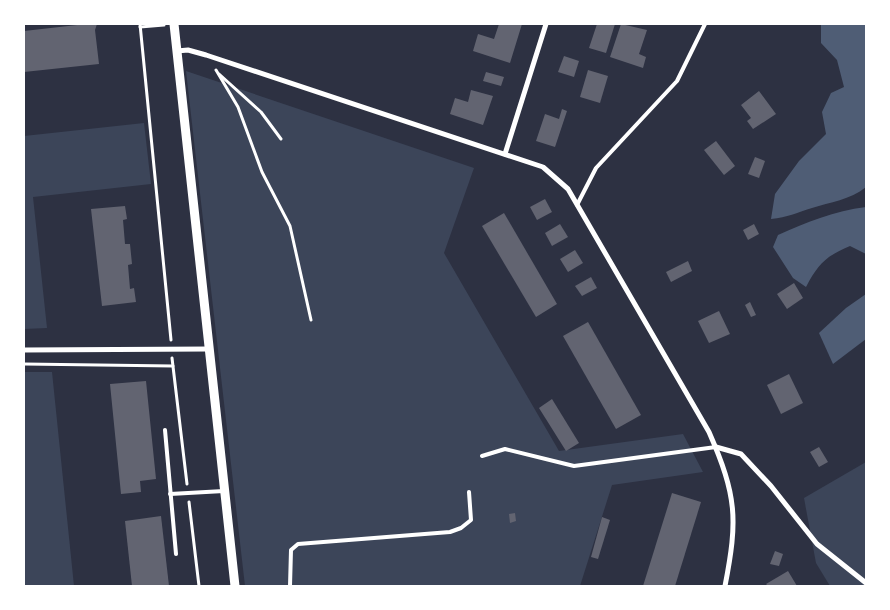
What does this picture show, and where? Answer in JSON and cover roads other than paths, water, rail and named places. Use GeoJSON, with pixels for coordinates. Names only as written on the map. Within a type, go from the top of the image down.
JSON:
{"type":"FeatureCollection","features":[{"type":"Feature","properties":{"kind":"street"},"geometry":{"type":"LineString","coordinates":[[173,24],[235,586]]}},
{"type":"Feature","properties":{"kind":"street"},"geometry":{"type":"LineString","coordinates":[[506,154],[546,24]]}},
{"type":"Feature","properties":{"kind":"street"},"geometry":{"type":"LineString","coordinates":[[177,51],[188,50],[206,55],[543,167],[568,189],[716,447],[734,500],[734,528],[725,586]]}},
{"type":"Feature","properties":{"kind":"street"},"geometry":{"type":"LineString","coordinates":[[24,350],[209,349]]}},
{"type":"Feature","properties":{"kind":"street"},"geometry":{"type":"LineString","coordinates":[[716,447],[741,454],[771,486],[817,544],[866,583]]}},
{"type":"Feature","properties":{"kind":"lane"},"geometry":{"type":"LineString","coordinates":[[577,205],[596,168],[677,81],[705,24]]}},
{"type":"Feature","properties":{"kind":"lane"},"geometry":{"type":"LineString","coordinates":[[165,430],[176,554]]}},
{"type":"Feature","properties":{"kind":"lane"},"geometry":{"type":"LineString","coordinates":[[482,456],[504,449],[574,466],[716,447]]}},
{"type":"Feature","properties":{"kind":"lane"},"geometry":{"type":"LineString","coordinates":[[170,494],[224,491]]}},
{"type":"Feature","properties":{"kind":"lane"},"geometry":{"type":"LineString","coordinates":[[290,586],[291,550],[298,544],[450,532],[461,528],[471,520],[469,492]]}}]}
